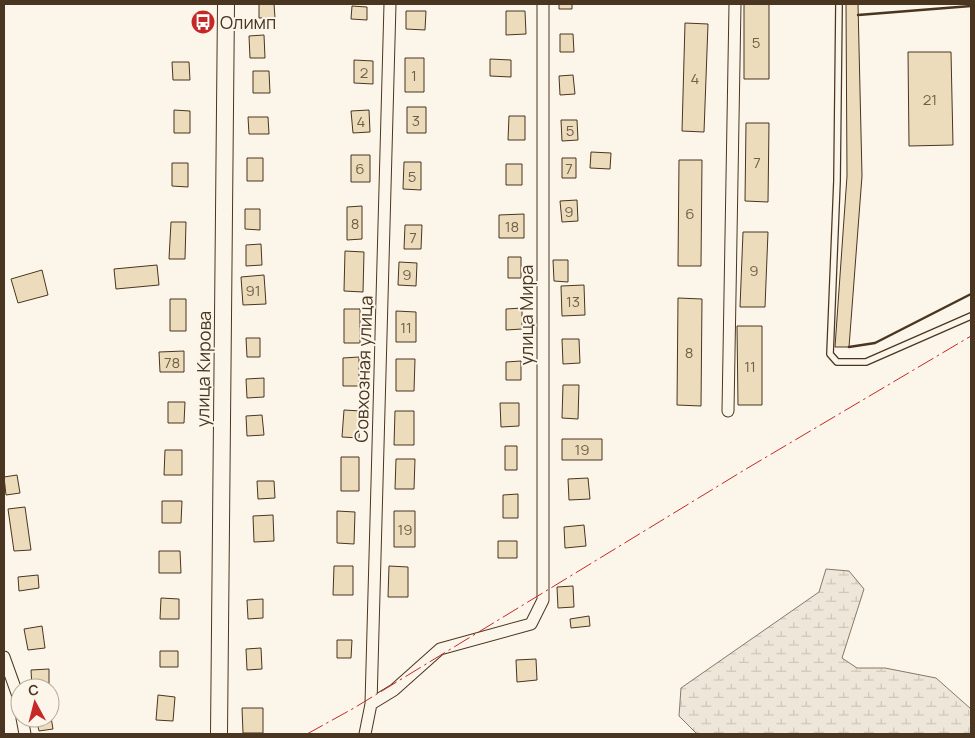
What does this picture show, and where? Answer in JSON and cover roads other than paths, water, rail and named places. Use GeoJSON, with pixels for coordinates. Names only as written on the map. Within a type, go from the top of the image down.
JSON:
{"type":"FeatureCollection","features":[{"type":"Feature","properties":{"kind":"street","name":"улица Кирова"},"geometry":{"type":"LineString","coordinates":[[219,734],[226,4]]}},
{"type":"Feature","properties":{"kind":"street","name":"Совхозная улица"},"geometry":{"type":"LineString","coordinates":[[365,734],[371,704],[390,4]]}},
{"type":"Feature","properties":{"kind":"street","name":"улица Мира"},"geometry":{"type":"LineString","coordinates":[[371,704],[394,690],[440,649],[531,624],[543,600],[543,4]]}},
{"type":"Feature","properties":{"kind":"street"},"geometry":{"type":"LineString","coordinates":[[728,410],[735,4]]}},
{"type":"Feature","properties":{"kind":"street"},"geometry":{"type":"LineString","coordinates":[[4,656],[12,678]]}},
{"type":"Feature","properties":{"kind":"lane"},"geometry":{"type":"LineString","coordinates":[[839,4],[837,181],[830,354],[837,362],[866,362],[971,316]]}},
{"type":"Feature","properties":{"kind":"place","name":"Олимп"},"geometry":{"type":"Point","coordinates":[203,22]}}]}
